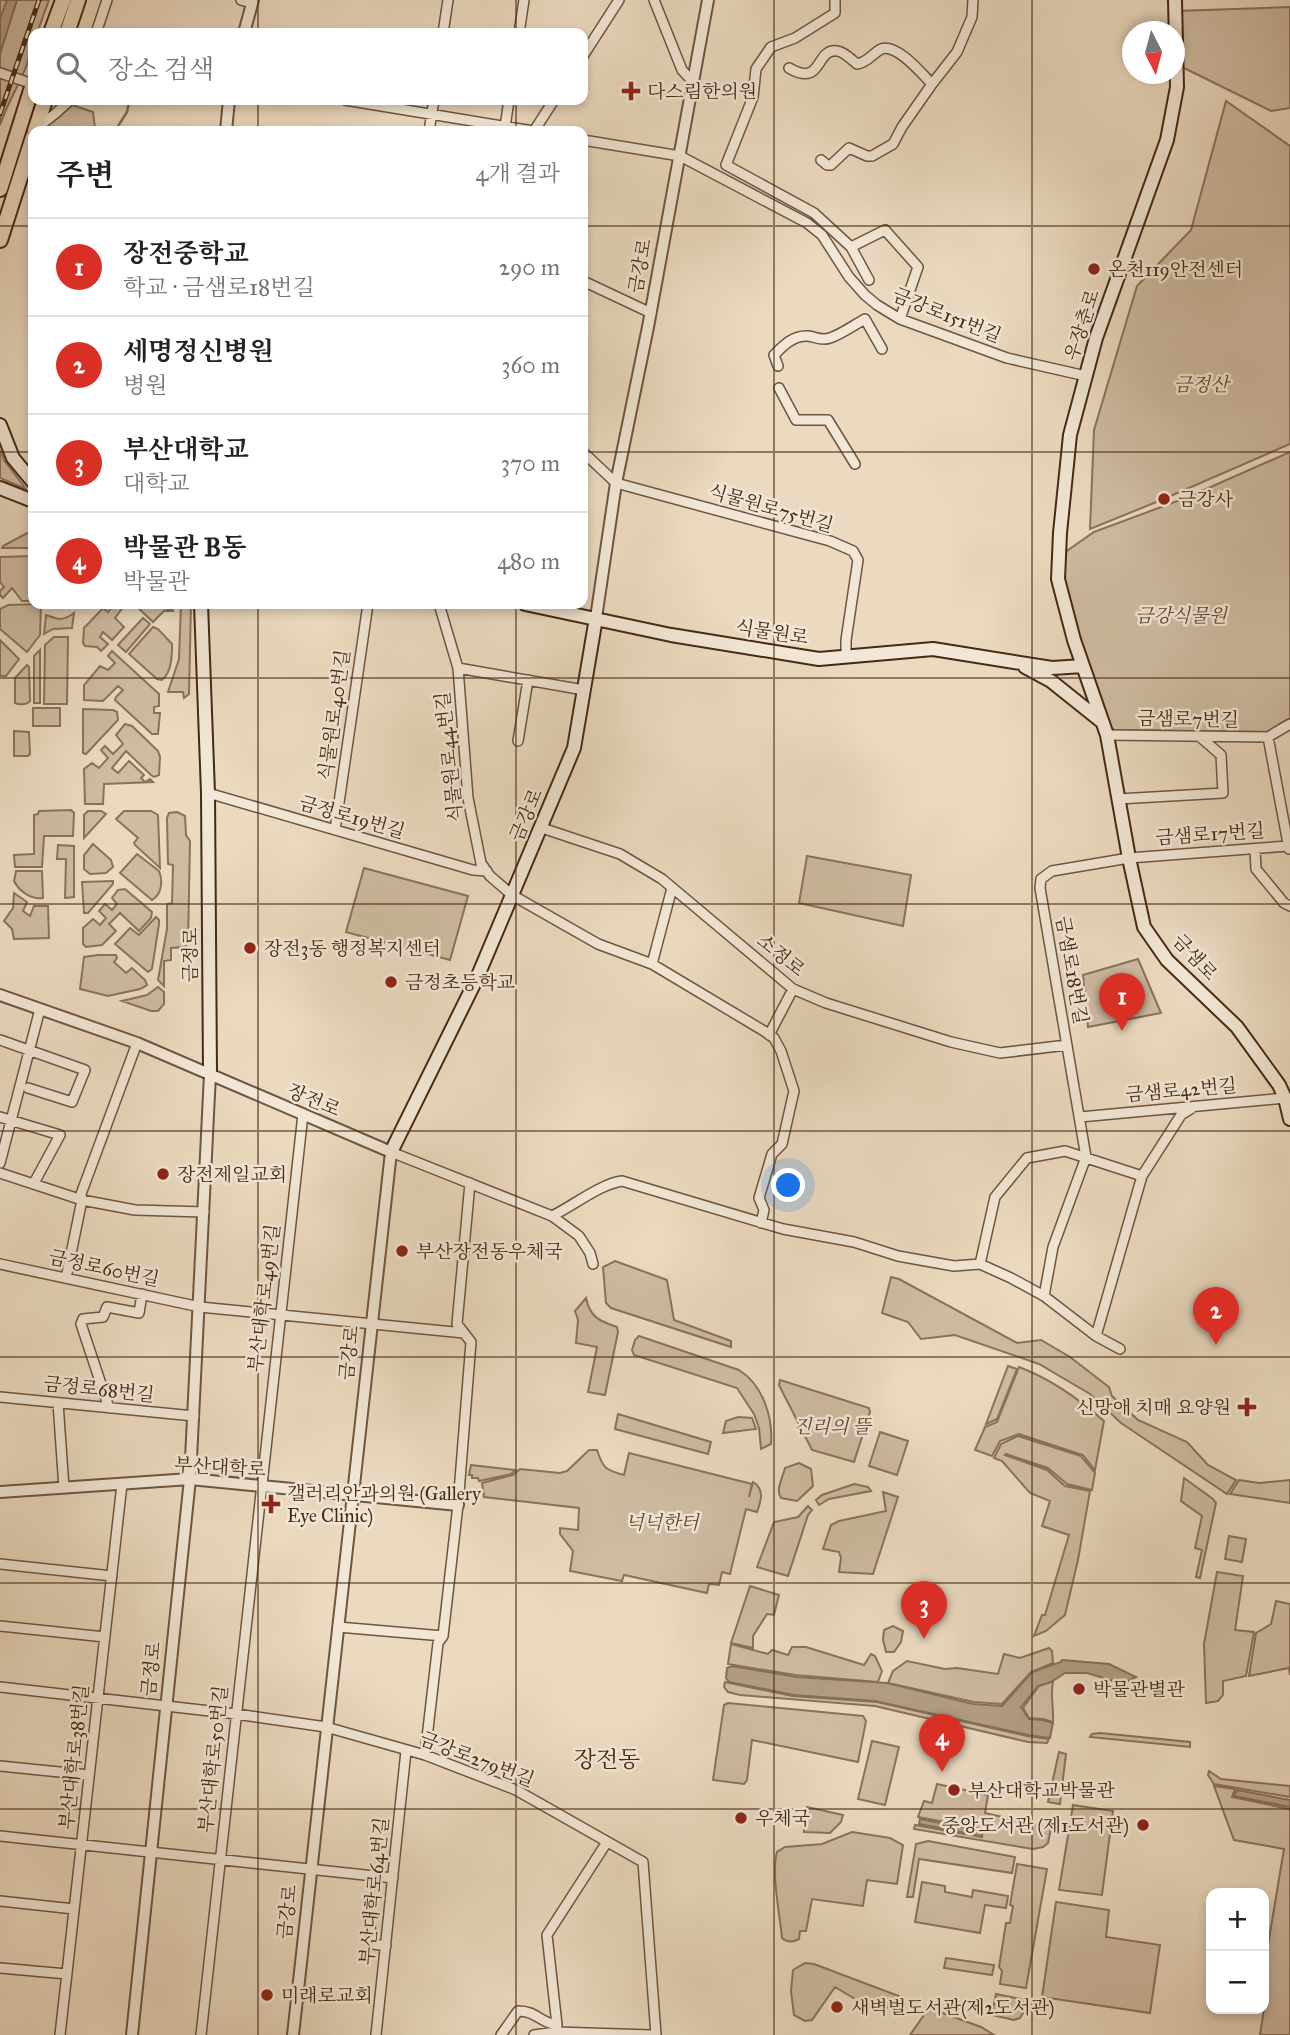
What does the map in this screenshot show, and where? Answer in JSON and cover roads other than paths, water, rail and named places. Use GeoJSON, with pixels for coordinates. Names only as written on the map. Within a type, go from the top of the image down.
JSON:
{"type":"FeatureCollection","features":[{"type":"Feature","properties":{"kind":"main road"},"geometry":{"type":"LineString","coordinates":[[53,28],[63,0]]}},
{"type":"Feature","properties":{"kind":"main road"},"geometry":{"type":"LineString","coordinates":[[69,28],[78,0]]}},
{"type":"Feature","properties":{"kind":"main road","name":"우장춘로"},"geometry":{"type":"LineString","coordinates":[[1083,666],[1058,579],[1070,435],[1096,338],[1167,140],[1177,87],[1175,0]]}},
{"type":"Feature","properties":{"kind":"main road"},"geometry":{"type":"LineString","coordinates":[[0,189],[28,100]]}},
{"type":"Feature","properties":{"kind":"main road"},"geometry":{"type":"LineString","coordinates":[[37,126],[43,105]]}},
{"type":"Feature","properties":{"kind":"main road"},"geometry":{"type":"LineString","coordinates":[[0,240],[28,170]]}},
{"type":"Feature","properties":{"kind":"main road"},"geometry":{"type":"LineString","coordinates":[[0,425],[13,458],[28,476]]}},
{"type":"Feature","properties":{"kind":"main road"},"geometry":{"type":"LineString","coordinates":[[0,488],[28,499]]}},
{"type":"Feature","properties":{"kind":"main road","name":"금정로"},"geometry":{"type":"LineString","coordinates":[[201,609],[208,793],[209,1074]]}},
{"type":"Feature","properties":{"kind":"main road","name":"식물원로"},"geometry":{"type":"LineString","coordinates":[[550,609],[671,635],[819,659],[933,649],[1052,668],[1083,666]]}},
{"type":"Feature","properties":{"kind":"main road","name":"금강로"},"geometry":{"type":"LineString","coordinates":[[391,1152],[477,978],[574,748],[596,618]]}},
{"type":"Feature","properties":{"kind":"main road","name":"식물원로"},"geometry":{"type":"LineString","coordinates":[[1015,663],[1051,681],[1105,729]]}},
{"type":"Feature","properties":{"kind":"main road","name":"금샘로"},"geometry":{"type":"LineString","coordinates":[[1083,666],[1105,729],[1144,927],[1167,960],[1237,1027],[1279,1085],[1290,1119]]}},
{"type":"Feature","properties":{"kind":"street"},"geometry":{"type":"LineString","coordinates":[[98,28],[107,0]]}},
{"type":"Feature","properties":{"kind":"street"},"geometry":{"type":"LineString","coordinates":[[444,28],[448,0]]}},
{"type":"Feature","properties":{"kind":"street"},"geometry":{"type":"LineString","coordinates":[[520,28],[524,0]]}},
{"type":"Feature","properties":{"kind":"street"},"geometry":{"type":"LineString","coordinates":[[588,47],[619,0]]}},
{"type":"Feature","properties":{"kind":"street"},"geometry":{"type":"LineString","coordinates":[[653,0],[682,70],[692,82]]}},
{"type":"Feature","properties":{"kind":"street","name":"금강로"},"geometry":{"type":"LineString","coordinates":[[596,618],[617,483],[708,0]]}},
{"type":"Feature","properties":{"kind":"street"},"geometry":{"type":"LineString","coordinates":[[835,0],[835,13],[795,38],[771,47],[757,69],[752,97],[726,165],[814,213],[851,247],[869,279]]}},
{"type":"Feature","properties":{"kind":"street"},"geometry":{"type":"LineString","coordinates":[[821,160],[831,165],[849,148],[872,156],[892,144],[957,52],[972,17],[973,0]]}},
{"type":"Feature","properties":{"kind":"street"},"geometry":{"type":"LineString","coordinates":[[245,28],[249,1]]}},
{"type":"Feature","properties":{"kind":"street"},"geometry":{"type":"LineString","coordinates":[[789,68],[807,75],[834,51],[839,51],[857,64],[864,63],[882,49],[891,49],[909,60],[932,84]]}},
{"type":"Feature","properties":{"kind":"street"},"geometry":{"type":"LineString","coordinates":[[0,73],[28,82]]}},
{"type":"Feature","properties":{"kind":"street"},"geometry":{"type":"LineString","coordinates":[[42,126],[65,105]]}},
{"type":"Feature","properties":{"kind":"street"},"geometry":{"type":"LineString","coordinates":[[226,126],[229,105]]}},
{"type":"Feature","properties":{"kind":"street"},"geometry":{"type":"LineString","coordinates":[[374,105],[499,126]]}},
{"type":"Feature","properties":{"kind":"street"},"geometry":{"type":"LineString","coordinates":[[430,126],[433,105]]}},
{"type":"Feature","properties":{"kind":"street"},"geometry":{"type":"LineString","coordinates":[[505,126],[508,105]]}},
{"type":"Feature","properties":{"kind":"street"},"geometry":{"type":"LineString","coordinates":[[536,126],[551,105]]}},
{"type":"Feature","properties":{"kind":"street","name":"금강로151번길"},"geometry":{"type":"LineString","coordinates":[[588,141],[680,156],[807,223],[822,235],[864,295],[900,319],[1007,358],[1086,376]]}},
{"type":"Feature","properties":{"kind":"street"},"geometry":{"type":"LineString","coordinates":[[851,247],[885,230],[918,267],[900,319]]}},
{"type":"Feature","properties":{"kind":"street"},"geometry":{"type":"LineString","coordinates":[[588,283],[651,313]]}},
{"type":"Feature","properties":{"kind":"street"},"geometry":{"type":"LineString","coordinates":[[778,366],[774,355],[789,341],[808,336],[818,340],[830,338],[865,319],[882,349]]}},
{"type":"Feature","properties":{"kind":"street"},"geometry":{"type":"LineString","coordinates":[[779,388],[796,420],[828,420],[855,464]]}},
{"type":"Feature","properties":{"kind":"street"},"geometry":{"type":"LineString","coordinates":[[588,457],[617,483]]}},
{"type":"Feature","properties":{"kind":"street","name":"식물원로75번길"},"geometry":{"type":"LineString","coordinates":[[617,483],[830,541],[853,551],[858,560],[846,656]]}},
{"type":"Feature","properties":{"kind":"street","name":"식물원로40번길"},"geometry":{"type":"LineString","coordinates":[[335,830],[367,609]]}},
{"type":"Feature","properties":{"kind":"street","name":"식물원로44번길"},"geometry":{"type":"LineString","coordinates":[[440,609],[458,668],[468,798],[481,863],[487,871],[512,895],[598,944],[652,964],[769,1035]]}},
{"type":"Feature","properties":{"kind":"street"},"geometry":{"type":"LineString","coordinates":[[458,668],[584,690]]}},
{"type":"Feature","properties":{"kind":"street"},"geometry":{"type":"LineString","coordinates":[[518,741],[528,680]]}},
{"type":"Feature","properties":{"kind":"street"},"geometry":{"type":"LineString","coordinates":[[1289,849],[1268,737],[1290,724]]}},
{"type":"Feature","properties":{"kind":"street","name":"금샘로7번길"},"geometry":{"type":"LineString","coordinates":[[1105,729],[1199,736],[1268,737]]}},
{"type":"Feature","properties":{"kind":"street"},"geometry":{"type":"LineString","coordinates":[[1118,799],[1223,793],[1221,755],[1199,736]]}},
{"type":"Feature","properties":{"kind":"street","name":"금정로19번길"},"geometry":{"type":"LineString","coordinates":[[208,793],[473,870],[487,871]]}},
{"type":"Feature","properties":{"kind":"street","name":"소정로"},"geometry":{"type":"LineString","coordinates":[[542,828],[620,854],[662,879],[793,989],[826,1003],[926,1034],[1000,1053],[1067,1045]]}},
{"type":"Feature","properties":{"kind":"street"},"geometry":{"type":"LineString","coordinates":[[1255,849],[1256,869],[1284,903],[1290,905]]}},
{"type":"Feature","properties":{"kind":"street","name":"금샘로17번길"},"geometry":{"type":"LineString","coordinates":[[1129,858],[1289,849]]}},
{"type":"Feature","properties":{"kind":"street","name":"금샘로18번길"},"geometry":{"type":"LineString","coordinates":[[1044,1296],[1053,1247],[1086,1157],[1040,888],[1041,879],[1052,870],[1129,858]]}},
{"type":"Feature","properties":{"kind":"street"},"geometry":{"type":"LineString","coordinates":[[652,964],[671,888]]}},
{"type":"Feature","properties":{"kind":"street"},"geometry":{"type":"LineString","coordinates":[[761,1223],[764,1210],[759,1198],[772,1154],[782,1144],[794,1091],[781,1051],[774,1038],[769,1035],[793,989]]}},
{"type":"Feature","properties":{"kind":"street","name":"장전로"},"geometry":{"type":"LineString","coordinates":[[0,995],[137,1044],[391,1152],[552,1216],[579,1236],[590,1253],[593,1264]]}},
{"type":"Feature","properties":{"kind":"street"},"geometry":{"type":"LineString","coordinates":[[0,1163],[40,1009]]}},
{"type":"Feature","properties":{"kind":"street"},"geometry":{"type":"LineString","coordinates":[[0,1040],[85,1070],[72,1102],[28,1088]]}},
{"type":"Feature","properties":{"kind":"street"},"geometry":{"type":"LineString","coordinates":[[66,1278],[81,1194],[137,1044]]}},
{"type":"Feature","properties":{"kind":"street","name":"금정로"},"geometry":{"type":"LineString","coordinates":[[132,2035],[190,1479],[209,1074]]}},
{"type":"Feature","properties":{"kind":"street","name":"금샘로42번길"},"geometry":{"type":"LineString","coordinates":[[1080,1117],[1285,1098]]}},
{"type":"Feature","properties":{"kind":"street"},"geometry":{"type":"LineString","coordinates":[[1096,1336],[1142,1176],[1181,1115],[1193,1107]]}},
{"type":"Feature","properties":{"kind":"street","name":"부산대학로49번길"},"geometry":{"type":"LineString","coordinates":[[260,1486],[303,1114]]}},
{"type":"Feature","properties":{"kind":"street"},"geometry":{"type":"LineString","coordinates":[[0,1116],[60,1135],[34,1183]]}},
{"type":"Feature","properties":{"kind":"street"},"geometry":{"type":"LineString","coordinates":[[980,1264],[995,1197],[1027,1158],[1065,1151],[1142,1176]]}},
{"type":"Feature","properties":{"kind":"street","name":"금강로"},"geometry":{"type":"LineString","coordinates":[[293,2035],[391,1152]]}},
{"type":"Feature","properties":{"kind":"street"},"geometry":{"type":"LineString","coordinates":[[0,1172],[82,1200],[135,1210],[204,1212]]}},
{"type":"Feature","properties":{"kind":"street"},"geometry":{"type":"LineString","coordinates":[[552,1216],[605,1185],[622,1181],[783,1229],[853,1242],[898,1256],[954,1266],[980,1264],[1044,1296],[1096,1336],[1120,1349]]}},
{"type":"Feature","properties":{"kind":"street"},"geometry":{"type":"LineString","coordinates":[[425,1755],[438,1643],[443,1636],[458,1505],[471,1342],[457,1324],[470,1183]]}},
{"type":"Feature","properties":{"kind":"street","name":"금정로60번길"},"geometry":{"type":"LineString","coordinates":[[0,1264],[200,1307]]}},
{"type":"Feature","properties":{"kind":"street"},"geometry":{"type":"LineString","coordinates":[[109,1408],[81,1324],[83,1319],[103,1317],[107,1307],[139,1313],[142,1294]]}},
{"type":"Feature","properties":{"kind":"street"},"geometry":{"type":"LineString","coordinates":[[200,1307],[464,1333]]}},
{"type":"Feature","properties":{"kind":"street","name":"금정로68번길"},"geometry":{"type":"LineString","coordinates":[[0,1397],[194,1416]]}},
{"type":"Feature","properties":{"kind":"street"},"geometry":{"type":"LineString","coordinates":[[58,1403],[64,1488]]}},
{"type":"Feature","properties":{"kind":"street","name":"부산대학로"},"geometry":{"type":"LineString","coordinates":[[0,1492],[190,1479],[458,1505]]}},
{"type":"Feature","properties":{"kind":"street","name":"부산대학로38번길"},"geometry":{"type":"LineString","coordinates":[[60,2035],[122,1484]]}},
{"type":"Feature","properties":{"kind":"street","name":"부산대학로50번길"},"geometry":{"type":"LineString","coordinates":[[201,2035],[260,1486]]}},
{"type":"Feature","properties":{"kind":"street"},"geometry":{"type":"LineString","coordinates":[[0,1564],[112,1576]]}},
{"type":"Feature","properties":{"kind":"street"},"geometry":{"type":"LineString","coordinates":[[0,1626],[105,1637]]}},
{"type":"Feature","properties":{"kind":"street"},"geometry":{"type":"LineString","coordinates":[[338,1627],[443,1636]]}},
{"type":"Feature","properties":{"kind":"street","name":"금강로279번길"},"geometry":{"type":"LineString","coordinates":[[0,1688],[236,1714],[326,1727],[425,1755],[516,1790],[643,1862],[653,2035],[556,2031]]}},
{"type":"Feature","properties":{"kind":"street","name":"부산대학로64번길"},"geometry":{"type":"LineString","coordinates":[[376,2035],[406,1751]]}},
{"type":"Feature","properties":{"kind":"street"},"geometry":{"type":"LineString","coordinates":[[0,1766],[89,1776]]}},
{"type":"Feature","properties":{"kind":"street"},"geometry":{"type":"LineString","coordinates":[[0,1836],[393,1878]]}},
{"type":"Feature","properties":{"kind":"street"},"geometry":{"type":"LineString","coordinates":[[556,2031],[547,1935],[607,1842]]}},
{"type":"Feature","properties":{"kind":"street"},"geometry":{"type":"LineString","coordinates":[[0,1901],[74,1909]]}},
{"type":"Feature","properties":{"kind":"street"},"geometry":{"type":"LineString","coordinates":[[368,1915],[373,1944],[386,1946]]}},
{"type":"Feature","properties":{"kind":"street"},"geometry":{"type":"LineString","coordinates":[[0,1968],[67,1974]]}},
{"type":"Feature","properties":{"kind":"street"},"geometry":{"type":"LineString","coordinates":[[501,2035],[518,2011],[529,2011],[556,2031]]}},
{"type":"Feature","properties":{"kind":"street"},"geometry":{"type":"LineString","coordinates":[[534,2035],[556,2031]]}},
{"type":"Feature","properties":{"kind":"waterway"},"geometry":{"type":"LineString","coordinates":[[118,126],[128,105]]}},
{"type":"Feature","properties":{"kind":"railway"},"geometry":{"type":"LineString","coordinates":[[29,28],[39,0]]}},
{"type":"Feature","properties":{"kind":"railway"},"geometry":{"type":"LineString","coordinates":[[0,114],[28,32]]}},
{"type":"Feature","properties":{"kind":"place","name":"다스림한의원"},"geometry":{"type":"Point","coordinates":[631,91]}},
{"type":"Feature","properties":{"kind":"place","name":"온천119안전센터"},"geometry":{"type":"Point","coordinates":[1094,269]}},
{"type":"Feature","properties":{"kind":"place","name":"금강사"},"geometry":{"type":"Point","coordinates":[1164,499]}},
{"type":"Feature","properties":{"kind":"place","name":"장전3동 행정복지센터"},"geometry":{"type":"Point","coordinates":[250,948]}},
{"type":"Feature","properties":{"kind":"place","name":"금정초등학교"},"geometry":{"type":"Point","coordinates":[391,982]}},
{"type":"Feature","properties":{"kind":"place","name":"장전중학교"},"geometry":{"type":"Point","coordinates":[1122,1031]}},
{"type":"Feature","properties":{"kind":"place","name":"장전제일교회"},"geometry":{"type":"Point","coordinates":[163,1174]}},
{"type":"Feature","properties":{"kind":"place","name":"부산장전동우체국"},"geometry":{"type":"Point","coordinates":[402,1251]}},
{"type":"Feature","properties":{"kind":"place","name":"세명정신병원"},"geometry":{"type":"Point","coordinates":[1216,1345]}},
{"type":"Feature","properties":{"kind":"place","name":"신망애 치매 요양원"},"geometry":{"type":"Point","coordinates":[1247,1407]}},
{"type":"Feature","properties":{"kind":"place","name":"갤러리안과의원 (Gallery Eye Clinic)"},"geometry":{"type":"Point","coordinates":[271,1504]}},
{"type":"Feature","properties":{"kind":"place","name":"부산대학교"},"geometry":{"type":"Point","coordinates":[924,1639]}},
{"type":"Feature","properties":{"kind":"place","name":"박물관별관"},"geometry":{"type":"Point","coordinates":[1079,1689]}},
{"type":"Feature","properties":{"kind":"place","name":"박물관 B동"},"geometry":{"type":"Point","coordinates":[942,1772]}},
{"type":"Feature","properties":{"kind":"place","name":"부산대학교박물관"},"geometry":{"type":"Point","coordinates":[954,1790]}},
{"type":"Feature","properties":{"kind":"place","name":"우체국"},"geometry":{"type":"Point","coordinates":[741,1818]}},
{"type":"Feature","properties":{"kind":"place","name":"중앙도서관 (제1도서관)"},"geometry":{"type":"Point","coordinates":[1143,1825]}},
{"type":"Feature","properties":{"kind":"place","name":"미래로교회"},"geometry":{"type":"Point","coordinates":[267,1995]}},
{"type":"Feature","properties":{"kind":"place","name":"새벽벌도서관(제2도서관)"},"geometry":{"type":"Point","coordinates":[837,2007]}},
{"type":"Feature","properties":{"kind":"district","name":"장전동"},"geometry":{"type":"Point","coordinates":[607,1759]}},
{"type":"Feature","properties":{"kind":"park label","name":"금정산"},"geometry":{"type":"Point","coordinates":[1201,384]}},
{"type":"Feature","properties":{"kind":"park label","name":"금강식물원"},"geometry":{"type":"Point","coordinates":[1181,615]}},
{"type":"Feature","properties":{"kind":"park label","name":"진리의 뜰"},"geometry":{"type":"Point","coordinates":[832,1426]}},
{"type":"Feature","properties":{"kind":"park label","name":"넉넉한터"},"geometry":{"type":"Point","coordinates":[662,1522]}}]}
